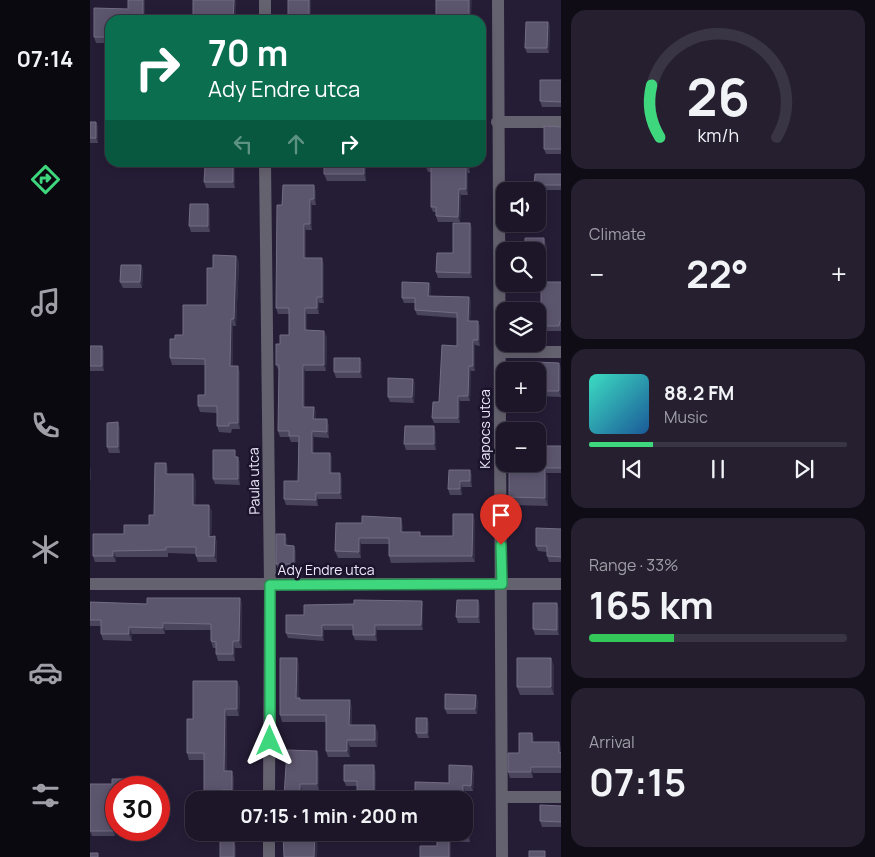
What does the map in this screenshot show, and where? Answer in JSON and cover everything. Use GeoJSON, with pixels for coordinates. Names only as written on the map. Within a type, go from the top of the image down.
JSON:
{"type":"FeatureCollection","features":[{"type":"Feature","properties":{"kind":"street"},"geometry":{"type":"LineString","coordinates":[[265,0],[265,15]]}},
{"type":"Feature","properties":{"kind":"street","name":"Kapocs utca"},"geometry":{"type":"LineString","coordinates":[[498,0],[497,122],[499,302]]}},
{"type":"Feature","properties":{"kind":"street"},"geometry":{"type":"LineString","coordinates":[[497,122],[561,122]]}},
{"type":"Feature","properties":{"kind":"street","name":"Paula utca"},"geometry":{"type":"LineString","coordinates":[[265,167],[270,585],[269,791]]}},
{"type":"Feature","properties":{"kind":"street","name":"Kapocs utca"},"geometry":{"type":"LineString","coordinates":[[500,352],[502,857]]}},
{"type":"Feature","properties":{"kind":"street"},"geometry":{"type":"LineString","coordinates":[[546,352],[561,352]]}},
{"type":"Feature","properties":{"kind":"street","name":"Ady Endre utca"},"geometry":{"type":"LineString","coordinates":[[90,584],[561,584]]}},
{"type":"Feature","properties":{"kind":"street"},"geometry":{"type":"LineString","coordinates":[[502,797],[561,797]]}},
{"type":"Feature","properties":{"kind":"street"},"geometry":{"type":"LineString","coordinates":[[269,841],[269,857]]}},
{"type":"Feature","properties":{"kind":"building"},"geometry":{"type":"Polygon","coordinates":[[[128,0],[143,0],[143,15],[105,15],[105,37],[94,37],[94,8],[128,9],[128,0]]]}},
{"type":"Feature","properties":{"kind":"building"},"geometry":{"type":"Polygon","coordinates":[[[193,0],[234,0],[233,15],[193,15],[193,0]]]}},
{"type":"Feature","properties":{"kind":"building"},"geometry":{"type":"Polygon","coordinates":[[[288,0],[309,0],[309,15],[288,15],[288,0]]]}},
{"type":"Feature","properties":{"kind":"building"},"geometry":{"type":"Polygon","coordinates":[[[436,0],[469,0],[469,15],[436,15],[436,0]]]}},
{"type":"Feature","properties":{"kind":"building"},"geometry":{"type":"Polygon","coordinates":[[[526,22],[548,22],[547,48],[525,48],[526,22]]]}},
{"type":"Feature","properties":{"kind":"building"},"geometry":{"type":"Polygon","coordinates":[[[540,80],[561,80],[561,102],[540,101],[540,80]]]}},
{"type":"Feature","properties":{"kind":"building"},"geometry":{"type":"Polygon","coordinates":[[[90,122],[96,122],[96,138],[90,138],[90,122]]]}},
{"type":"Feature","properties":{"kind":"building"},"geometry":{"type":"Polygon","coordinates":[[[544,126],[561,127],[561,149],[544,149],[544,126]]]}},
{"type":"Feature","properties":{"kind":"building"},"geometry":{"type":"Polygon","coordinates":[[[205,167],[233,167],[233,182],[204,182],[205,167]]]}},
{"type":"Feature","properties":{"kind":"building"},"geometry":{"type":"Polygon","coordinates":[[[324,167],[364,167],[364,174],[324,174],[324,167]]]}},
{"type":"Feature","properties":{"kind":"building"},"geometry":{"type":"Polygon","coordinates":[[[431,167],[466,167],[466,189],[459,189],[458,217],[436,216],[436,207],[431,207],[431,167]]]}},
{"type":"Feature","properties":{"kind":"building"},"geometry":{"type":"Polygon","coordinates":[[[535,174],[561,174],[561,185],[546,185],[546,182],[534,182],[535,174]]]}},
{"type":"Feature","properties":{"kind":"building"},"geometry":{"type":"Polygon","coordinates":[[[283,185],[314,185],[314,199],[310,199],[310,224],[304,224],[304,258],[322,258],[322,297],[317,297],[317,308],[305,308],[305,330],[324,331],[324,365],[303,365],[303,407],[314,407],[313,419],[327,419],[327,432],[312,431],[312,453],[330,453],[330,473],[340,473],[340,493],[316,493],[316,500],[284,499],[284,481],[298,481],[299,436],[289,436],[289,431],[278,431],[279,365],[276,365],[276,344],[280,344],[280,335],[289,335],[289,308],[276,308],[277,205],[282,205],[283,185]]]}},
{"type":"Feature","properties":{"kind":"building"},"geometry":{"type":"Polygon","coordinates":[[[190,204],[208,204],[208,226],[189,226],[190,204]]]}},
{"type":"Feature","properties":{"kind":"building"},"geometry":{"type":"Polygon","coordinates":[[[453,223],[470,223],[470,273],[436,272],[437,253],[453,253],[453,223]]]}},
{"type":"Feature","properties":{"kind":"building"},"geometry":{"type":"Polygon","coordinates":[[[525,238],[544,238],[544,242],[525,242],[525,238]]]}},
{"type":"Feature","properties":{"kind":"building"},"geometry":{"type":"Polygon","coordinates":[[[213,255],[236,256],[234,319],[231,319],[230,366],[238,366],[238,423],[229,423],[229,426],[217,426],[217,406],[198,406],[198,395],[205,395],[205,359],[170,358],[170,339],[175,339],[175,335],[183,335],[183,305],[207,305],[207,268],[213,268],[213,255]]]}},
{"type":"Feature","properties":{"kind":"building"},"geometry":{"type":"Polygon","coordinates":[[[121,265],[141,265],[140,282],[120,282],[121,265]]]}},
{"type":"Feature","properties":{"kind":"building"},"geometry":{"type":"Polygon","coordinates":[[[402,282],[429,283],[428,296],[469,297],[468,321],[478,321],[478,340],[473,340],[473,366],[469,366],[468,396],[458,396],[458,418],[432,418],[433,402],[439,402],[442,345],[457,346],[457,313],[415,310],[415,298],[402,298],[402,282]]]}},
{"type":"Feature","properties":{"kind":"building"},"geometry":{"type":"Polygon","coordinates":[[[546,282],[561,282],[561,321],[559,326],[546,326],[546,302],[541,302],[541,292],[546,292],[546,282]]]}},
{"type":"Feature","properties":{"kind":"building"},"geometry":{"type":"Polygon","coordinates":[[[90,346],[102,346],[102,366],[90,366],[90,346]]]}},
{"type":"Feature","properties":{"kind":"building"},"geometry":{"type":"Polygon","coordinates":[[[334,358],[360,358],[360,372],[334,372],[334,358]]]}},
{"type":"Feature","properties":{"kind":"building"},"geometry":{"type":"Polygon","coordinates":[[[546,362],[559,363],[559,391],[546,391],[546,362]]]}},
{"type":"Feature","properties":{"kind":"building"},"geometry":{"type":"Polygon","coordinates":[[[388,378],[413,379],[412,397],[388,397],[388,378]]]}},
{"type":"Feature","properties":{"kind":"building"},"geometry":{"type":"Polygon","coordinates":[[[118,422],[118,447],[107,447],[107,423],[118,422]]]}},
{"type":"Feature","properties":{"kind":"building"},"geometry":{"type":"Polygon","coordinates":[[[405,426],[434,426],[434,444],[404,444],[405,426]]]}},
{"type":"Feature","properties":{"kind":"building"},"geometry":{"type":"Polygon","coordinates":[[[546,446],[561,446],[561,468],[546,468],[546,446]]]}},
{"type":"Feature","properties":{"kind":"building"},"geometry":{"type":"Polygon","coordinates":[[[213,450],[235,450],[235,457],[238,457],[238,479],[213,479],[213,450]]]}},
{"type":"Feature","properties":{"kind":"building"},"geometry":{"type":"Polygon","coordinates":[[[155,463],[166,463],[166,474],[193,474],[193,505],[209,505],[209,537],[215,536],[214,556],[196,556],[196,547],[166,547],[166,550],[113,551],[113,556],[93,556],[93,534],[124,534],[124,525],[149,525],[149,515],[154,515],[155,463]]]}},
{"type":"Feature","properties":{"kind":"building"},"geometry":{"type":"Polygon","coordinates":[[[449,470],[470,470],[470,481],[460,481],[460,489],[448,489],[449,470]]]}},
{"type":"Feature","properties":{"kind":"building"},"geometry":{"type":"Polygon","coordinates":[[[509,472],[545,472],[545,498],[509,497],[509,472]]]}},
{"type":"Feature","properties":{"kind":"building"},"geometry":{"type":"Polygon","coordinates":[[[453,514],[473,514],[472,556],[389,556],[389,538],[359,538],[359,552],[335,551],[336,523],[362,523],[362,516],[401,518],[401,532],[420,532],[420,536],[453,536],[453,514]]]}},
{"type":"Feature","properties":{"kind":"building"},"geometry":{"type":"Polygon","coordinates":[[[536,528],[561,529],[561,557],[547,556],[547,546],[536,546],[536,528]]]}},
{"type":"Feature","properties":{"kind":"building"},"geometry":{"type":"Polygon","coordinates":[[[276,534],[285,534],[285,545],[294,546],[294,564],[276,564],[276,534]]]}},
{"type":"Feature","properties":{"kind":"building"},"geometry":{"type":"Polygon","coordinates":[[[147,598],[240,598],[239,641],[233,641],[233,654],[216,654],[216,642],[211,641],[211,624],[163,623],[163,628],[129,627],[129,634],[101,634],[101,620],[90,620],[90,602],[147,604],[147,598]]]}},
{"type":"Feature","properties":{"kind":"building"},"geometry":{"type":"Polygon","coordinates":[[[354,600],[422,601],[421,625],[375,625],[375,635],[353,635],[353,625],[322,625],[322,636],[286,633],[286,615],[304,615],[304,605],[354,604],[354,600]]]}},
{"type":"Feature","properties":{"kind":"building"},"geometry":{"type":"Polygon","coordinates":[[[457,600],[478,600],[478,617],[456,617],[457,600]]]}},
{"type":"Feature","properties":{"kind":"building"},"geometry":{"type":"Polygon","coordinates":[[[533,603],[557,603],[557,630],[533,629],[533,603]]]}},
{"type":"Feature","properties":{"kind":"building"},"geometry":{"type":"Polygon","coordinates":[[[280,658],[297,658],[296,698],[300,698],[300,700],[350,700],[349,725],[375,725],[375,740],[347,740],[347,751],[326,751],[326,715],[280,715],[280,658]]]}},
{"type":"Feature","properties":{"kind":"building"},"geometry":{"type":"Polygon","coordinates":[[[517,658],[551,658],[551,687],[517,687],[517,658]]]}},
{"type":"Feature","properties":{"kind":"building"},"geometry":{"type":"Polygon","coordinates":[[[193,681],[237,681],[237,709],[225,709],[224,771],[232,771],[232,790],[204,791],[204,753],[187,753],[187,719],[193,719],[193,681]]]}},
{"type":"Feature","properties":{"kind":"building"},"geometry":{"type":"Polygon","coordinates":[[[445,694],[476,695],[475,709],[445,709],[445,694]]]}},
{"type":"Feature","properties":{"kind":"building"},"geometry":{"type":"Polygon","coordinates":[[[416,718],[427,718],[427,733],[416,733],[416,718]]]}},
{"type":"Feature","properties":{"kind":"building"},"geometry":{"type":"Polygon","coordinates":[[[519,733],[532,733],[532,742],[559,742],[561,767],[531,767],[531,772],[508,772],[508,753],[519,753],[519,733]]]}},
{"type":"Feature","properties":{"kind":"building"},"geometry":{"type":"Polygon","coordinates":[[[287,750],[317,751],[317,784],[300,784],[300,791],[284,791],[287,750]]]}},
{"type":"Feature","properties":{"kind":"building"},"geometry":{"type":"Polygon","coordinates":[[[344,765],[374,765],[374,790],[357,790],[357,781],[344,781],[344,765]]]}},
{"type":"Feature","properties":{"kind":"building"},"geometry":{"type":"Polygon","coordinates":[[[449,765],[472,766],[471,786],[463,785],[463,791],[415,791],[415,782],[449,783],[449,765]]]}},
{"type":"Feature","properties":{"kind":"building"},"geometry":{"type":"Polygon","coordinates":[[[90,784],[105,784],[105,831],[90,831],[90,784]]]}},
{"type":"Feature","properties":{"kind":"building"},"geometry":{"type":"Polygon","coordinates":[[[540,805],[561,806],[561,822],[540,821],[540,805]]]}},
{"type":"Feature","properties":{"kind":"building"},"geometry":{"type":"Polygon","coordinates":[[[220,841],[234,841],[234,857],[220,857],[220,841]]]}},
{"type":"Feature","properties":{"kind":"building"},"geometry":{"type":"Polygon","coordinates":[[[283,841],[315,841],[314,857],[284,857],[283,841]]]}},
{"type":"Feature","properties":{"kind":"building"},"geometry":{"type":"Polygon","coordinates":[[[437,841],[449,841],[449,857],[420,857],[420,846],[437,846],[437,841]]]}},
{"type":"Feature","properties":{"kind":"building"},"geometry":{"type":"Polygon","coordinates":[[[529,851],[545,851],[545,857],[529,857],[529,851]]]}},
{"type":"Feature","properties":{"kind":"building"},"geometry":{"type":"Polygon","coordinates":[[[90,853],[98,853],[98,857],[90,857],[90,853]]]}},
{"type":"Feature","properties":{"kind":"route"},"geometry":{"type":"LineString","coordinates":[[270,741],[270,585],[502,584],[501,545]]}}]}
